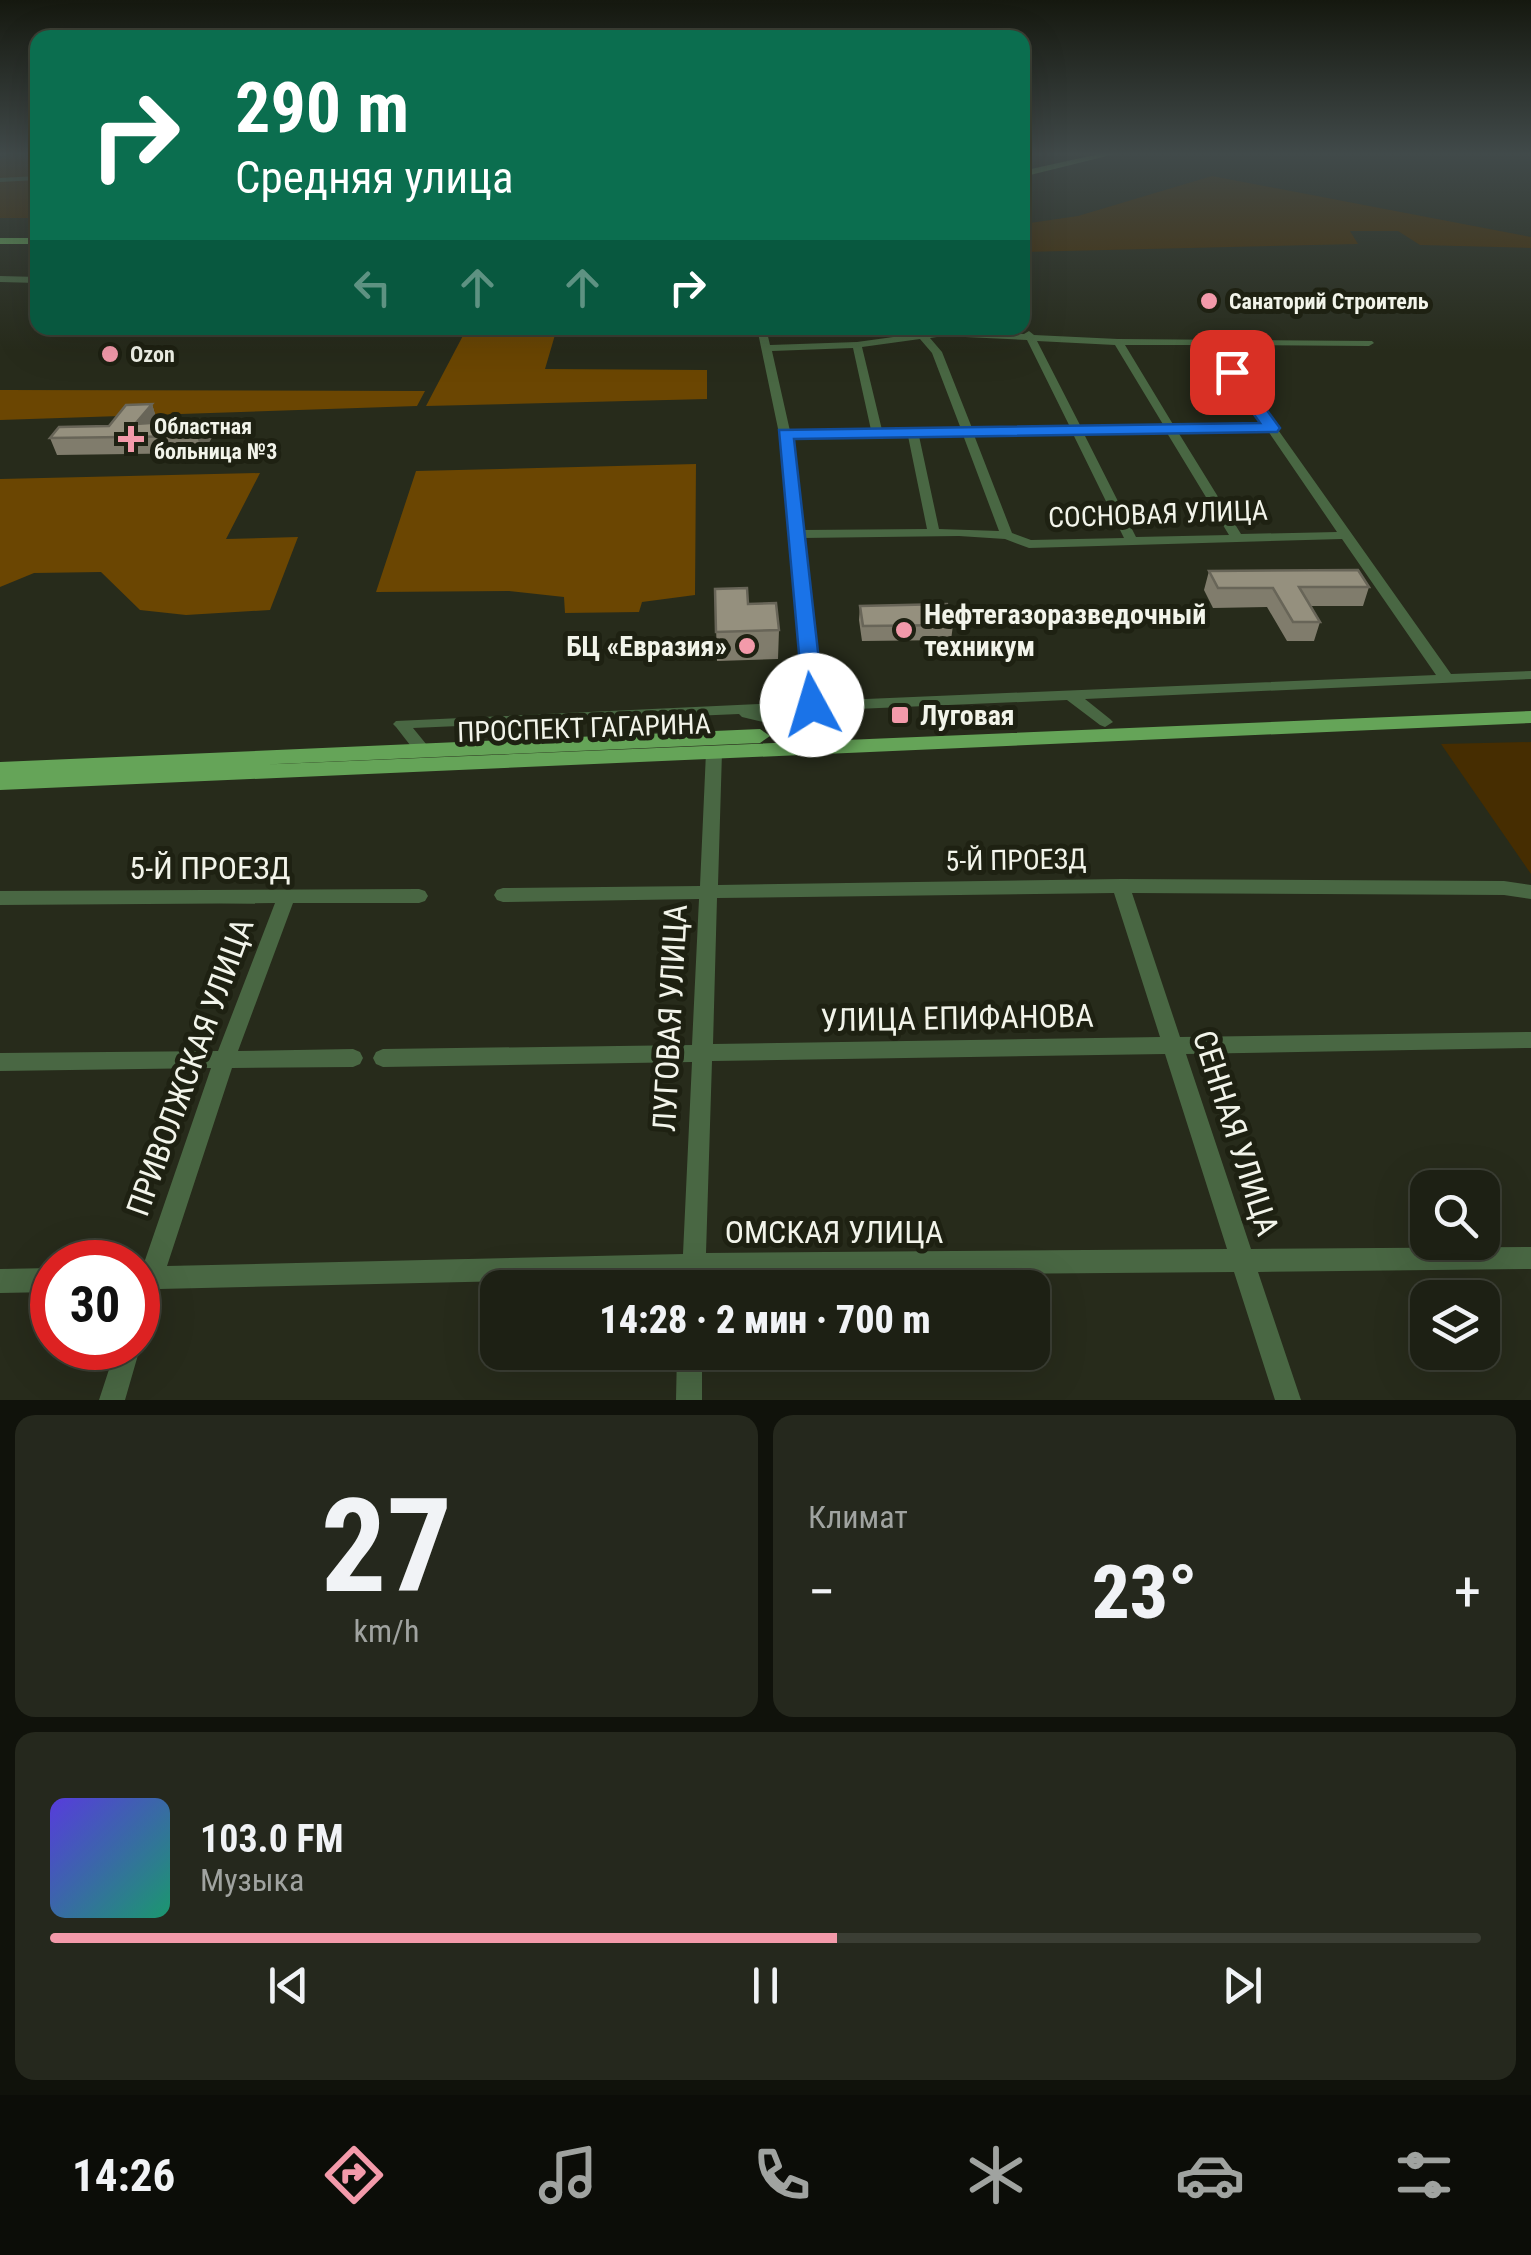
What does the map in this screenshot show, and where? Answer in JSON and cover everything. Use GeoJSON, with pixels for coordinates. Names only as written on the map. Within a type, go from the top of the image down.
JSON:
{"type":"FeatureCollection","features":[{"type":"Feature","properties":{"kind":"main road"},"geometry":{"type":"LineString","coordinates":[[0,241],[30,241]]}},
{"type":"Feature","properties":{"kind":"main road","name":"ПРОСПЕКТ ГАГАРИНА"},"geometry":{"type":"LineString","coordinates":[[0,769],[1531,705]]}},
{"type":"Feature","properties":{"kind":"main road","name":"ПРОСПЕКТ ГАГАРИНА"},"geometry":{"type":"LineString","coordinates":[[0,783],[1531,717]]}},
{"type":"Feature","properties":{"kind":"street"},"geometry":{"type":"LineString","coordinates":[[0,279],[30,280]]}},
{"type":"Feature","properties":{"kind":"street"},"geometry":{"type":"LineString","coordinates":[[0,290],[15,280]]}},
{"type":"Feature","properties":{"kind":"street"},"geometry":{"type":"LineString","coordinates":[[1030,334],[1118,342],[1368,343]]}},
{"type":"Feature","properties":{"kind":"street"},"geometry":{"type":"LineString","coordinates":[[763,335],[785,434],[812,705]]}},
{"type":"Feature","properties":{"kind":"street"},"geometry":{"type":"LineString","coordinates":[[766,348],[858,345],[922,335],[936,352],[1007,536]]}},
{"type":"Feature","properties":{"kind":"street"},"geometry":{"type":"LineString","coordinates":[[1028,335],[1130,539]]}},
{"type":"Feature","properties":{"kind":"street"},"geometry":{"type":"LineString","coordinates":[[1118,342],[1235,535]]}},
{"type":"Feature","properties":{"kind":"street"},"geometry":{"type":"LineString","coordinates":[[1212,344],[1446,678]]}},
{"type":"Feature","properties":{"kind":"street"},"geometry":{"type":"LineString","coordinates":[[858,345],[877,430]]}},
{"type":"Feature","properties":{"kind":"street"},"geometry":{"type":"LineString","coordinates":[[785,434],[1272,428]]}},
{"type":"Feature","properties":{"kind":"street"},"geometry":{"type":"LineString","coordinates":[[912,430],[934,532]]}},
{"type":"Feature","properties":{"kind":"street","name":"СОСНОВАЯ УЛИЦА"},"geometry":{"type":"LineString","coordinates":[[796,534],[934,532],[1007,536],[1029,544],[1235,535],[1346,535]]}},
{"type":"Feature","properties":{"kind":"street"},"geometry":{"type":"LineString","coordinates":[[423,750],[401,724],[1531,675]]}},
{"type":"Feature","properties":{"kind":"street"},"geometry":{"type":"LineString","coordinates":[[1070,694],[1105,722]]}},
{"type":"Feature","properties":{"kind":"street"},"geometry":{"type":"LineString","coordinates":[[729,708],[831,733]]}},
{"type":"Feature","properties":{"kind":"street","name":"ЛУГОВАЯ УЛИЦА"},"geometry":{"type":"LineString","coordinates":[[693,1270],[714,752]]}},
{"type":"Feature","properties":{"kind":"street","name":"5-Й ПРОЕЗД"},"geometry":{"type":"LineString","coordinates":[[503,896],[1121,886],[1530,892]]}},
{"type":"Feature","properties":{"kind":"street","name":"СЕННАЯ УЛИЦА"},"geometry":{"type":"LineString","coordinates":[[1121,886],[1288,1400]]}},
{"type":"Feature","properties":{"kind":"street","name":"5-Й ПРОЕЗД"},"geometry":{"type":"LineString","coordinates":[[0,898],[419,896]]}},
{"type":"Feature","properties":{"kind":"street","name":"ПРИВОЛЖСКАЯ УЛИЦА"},"geometry":{"type":"LineString","coordinates":[[157,1240],[286,898]]}},
{"type":"Feature","properties":{"kind":"street","name":"УЛИЦА ЕПИФАНОВА"},"geometry":{"type":"LineString","coordinates":[[383,1058],[1531,1040]]}},
{"type":"Feature","properties":{"kind":"street"},"geometry":{"type":"LineString","coordinates":[[0,1062],[352,1058]]}},
{"type":"Feature","properties":{"kind":"street","name":"ОМСКАЯ УЛИЦА"},"geometry":{"type":"LineString","coordinates":[[913,1270],[1531,1258]]}},
{"type":"Feature","properties":{"kind":"street","name":"ОМСКАЯ УЛИЦА"},"geometry":{"type":"LineString","coordinates":[[160,1277],[480,1276]]}},
{"type":"Feature","properties":{"kind":"street"},"geometry":{"type":"LineString","coordinates":[[0,1281],[30,1280]]}},
{"type":"Feature","properties":{"kind":"street"},"geometry":{"type":"LineString","coordinates":[[112,1400],[121,1370]]}},
{"type":"Feature","properties":{"kind":"street"},"geometry":{"type":"LineString","coordinates":[[689,1400],[690,1370]]}},
{"type":"Feature","properties":{"kind":"shaded area"},"geometry":{"type":"Polygon","coordinates":[[[1055,219],[1439,219],[1531,237],[1531,248],[1420,245],[1398,231],[1350,231],[1358,244],[1030,252],[1030,223],[1055,219]]]}},
{"type":"Feature","properties":{"kind":"shaded area"},"geometry":{"type":"Polygon","coordinates":[[[463,335],[555,335],[545,369],[707,370],[707,399],[426,406],[463,335]]]}},
{"type":"Feature","properties":{"kind":"shaded area"},"geometry":{"type":"Polygon","coordinates":[[[0,390],[425,391],[417,406],[0,420],[0,390]]]}},
{"type":"Feature","properties":{"kind":"shaded area"},"geometry":{"type":"Polygon","coordinates":[[[696,464],[695,595],[642,602],[639,612],[565,613],[564,597],[509,591],[376,592],[416,471],[696,464]]]}},
{"type":"Feature","properties":{"kind":"shaded area"},"geometry":{"type":"Polygon","coordinates":[[[260,473],[226,539],[298,537],[270,610],[186,615],[140,610],[101,572],[34,573],[0,587],[0,479],[260,473]]]}},
{"type":"Feature","properties":{"kind":"shaded area"},"geometry":{"type":"Polygon","coordinates":[[[1531,742],[1531,874],[1441,744],[1531,742]]]}},
{"type":"Feature","properties":{"kind":"building"},"geometry":{"type":"Polygon","coordinates":[[[152,404],[135,424],[208,419],[197,436],[50,438],[59,427],[109,426],[126,405],[152,404]]]}},
{"type":"Feature","properties":{"kind":"building"},"geometry":{"type":"Polygon","coordinates":[[[1358,570],[1369,587],[1299,587],[1320,622],[1293,622],[1273,588],[1218,588],[1209,571],[1358,570]]]}},
{"type":"Feature","properties":{"kind":"building"},"geometry":{"type":"Polygon","coordinates":[[[747,588],[748,604],[776,603],[779,630],[716,632],[715,589],[747,588]]]}},
{"type":"Feature","properties":{"kind":"building"},"geometry":{"type":"Polygon","coordinates":[[[947,604],[953,625],[863,626],[860,606],[947,604]]]}},
{"type":"Feature","properties":{"kind":"place","name":"Санаторий Строитель"},"geometry":{"type":"Point","coordinates":[1209,301]}},
{"type":"Feature","properties":{"kind":"place","name":"Ozon"},"geometry":{"type":"Point","coordinates":[110,354]}},
{"type":"Feature","properties":{"kind":"place","name":"Областная больница №3"},"geometry":{"type":"Point","coordinates":[131,439]}},
{"type":"Feature","properties":{"kind":"place","name":"Нефтегазоразведочный техникум"},"geometry":{"type":"Point","coordinates":[904,630]}},
{"type":"Feature","properties":{"kind":"place","name":"БЦ «Евразия»"},"geometry":{"type":"Point","coordinates":[747,646]}},
{"type":"Feature","properties":{"kind":"place","name":"Луговая"},"geometry":{"type":"Point","coordinates":[900,715]}},
{"type":"Feature","properties":{"kind":"route"},"geometry":{"type":"LineString","coordinates":[[812,705],[785,434],[1272,428],[1232,372]]}}]}
